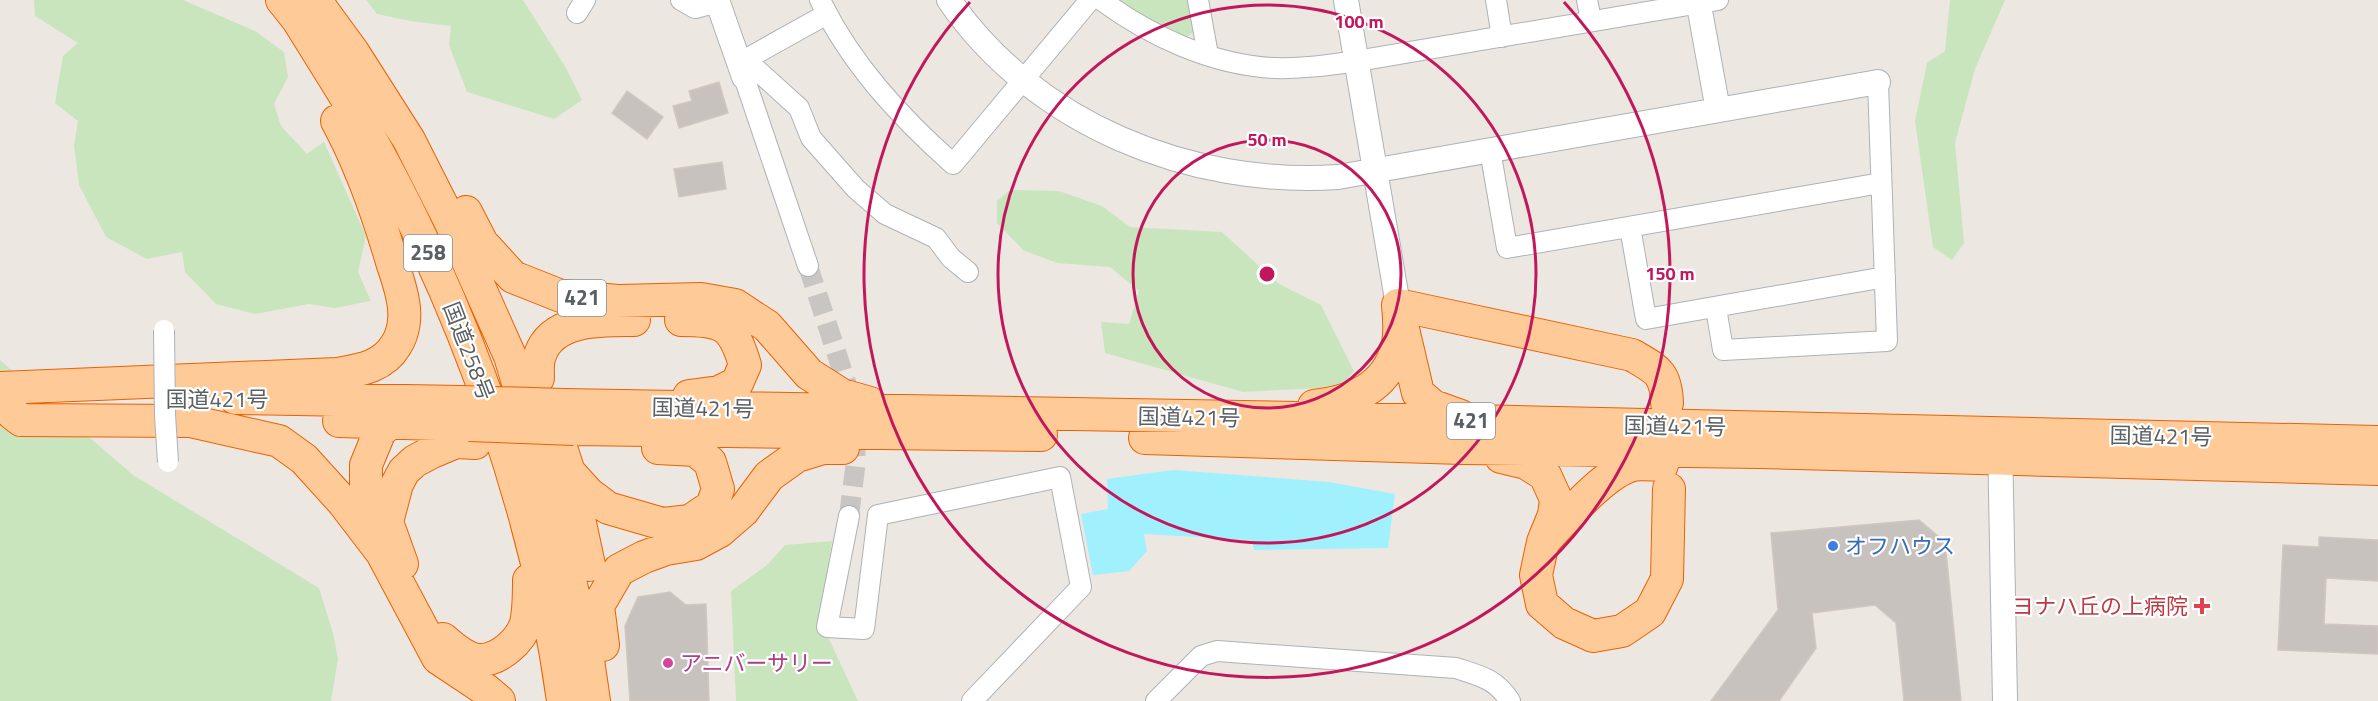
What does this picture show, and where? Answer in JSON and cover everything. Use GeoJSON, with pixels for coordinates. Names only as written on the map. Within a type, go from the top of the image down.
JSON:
{"type":"FeatureCollection","features":[{"type":"Feature","properties":{"kind":"highway","name":"国道258号"},"geometry":{"type":"LineString","coordinates":[[298,7],[353,52],[414,150],[450,221],[510,357],[546,478],[587,654],[594,701]]}},
{"type":"Feature","properties":{"kind":"highway","name":"国道258号"},"geometry":{"type":"LineString","coordinates":[[298,7],[382,159],[442,280],[482,381],[528,528],[559,669],[563,701]]}},
{"type":"Feature","properties":{"kind":"highway"},"geometry":{"type":"LineString","coordinates":[[3,405],[337,374],[367,369],[382,361],[396,346],[404,327],[404,302],[384,235],[352,149],[311,76],[298,7]]}},
{"type":"Feature","properties":{"kind":"highway","name":"421"},"geometry":{"type":"LineString","coordinates":[[353,52],[394,86],[446,169],[482,243],[513,277],[561,296],[618,301],[701,299],[735,305],[767,326],[809,375],[842,395],[897,410]]}},
{"type":"Feature","properties":{"kind":"highway"},"geometry":{"type":"LineString","coordinates":[[482,243],[538,378],[569,472],[598,606],[612,701]]}},
{"type":"Feature","properties":{"kind":"highway"},"geometry":{"type":"LineString","coordinates":[[1398,305],[1632,355],[1658,369],[1667,388],[1667,403]]}},
{"type":"Feature","properties":{"kind":"highway"},"geometry":{"type":"LineString","coordinates":[[1189,417],[1249,409],[1335,403],[1356,396],[1379,378],[1393,359],[1399,335],[1398,305]]}},
{"type":"Feature","properties":{"kind":"highway"},"geometry":{"type":"LineString","coordinates":[[1398,305],[1418,393],[1469,435],[1526,463],[1545,476],[1556,499],[1554,514],[1536,575],[1542,604],[1564,623],[1593,636],[1622,631],[1650,612],[1667,579],[1669,489]]}},
{"type":"Feature","properties":{"kind":"highway"},"geometry":{"type":"LineString","coordinates":[[538,378],[539,356],[544,346],[569,326],[598,320],[694,320],[722,324],[735,336],[745,365],[737,383],[719,392],[637,399],[628,406]]}},
{"type":"Feature","properties":{"kind":"highway","name":"国道421号"},"geometry":{"type":"LineString","coordinates":[[3,405],[218,398],[418,402],[468,423],[541,428],[628,406],[1189,417],[1760,452],[2001,446],[2378,442]]}},
{"type":"Feature","properties":{"kind":"highway"},"geometry":{"type":"LineString","coordinates":[[418,402],[380,431],[366,465],[366,512],[382,553],[438,658],[499,701]]}},
{"type":"Feature","properties":{"kind":"highway"},"geometry":{"type":"LineString","coordinates":[[3,405],[21,420],[190,421],[279,441],[304,459],[343,502],[382,553]]}},
{"type":"Feature","properties":{"kind":"highway","name":"国道421号"},"geometry":{"type":"LineString","coordinates":[[3,405],[193,412],[390,424],[575,421],[936,435],[1469,435],[2001,446],[2378,469]]}},
{"type":"Feature","properties":{"kind":"highway"},"geometry":{"type":"LineString","coordinates":[[569,472],[588,493],[609,508],[663,524],[690,521],[712,506],[718,489],[710,462],[695,450],[598,444],[575,421]]}},
{"type":"Feature","properties":{"kind":"highway","name":"421"},"geometry":{"type":"LineString","coordinates":[[468,423],[456,442],[415,461],[404,471],[397,484],[387,522],[397,553],[438,635],[458,651],[479,660],[498,654],[512,646],[525,625],[529,592],[528,528]]}},
{"type":"Feature","properties":{"kind":"highway"},"geometry":{"type":"LineString","coordinates":[[598,606],[619,570],[666,549],[696,544],[720,531],[743,512],[769,476],[797,456],[823,448],[891,447],[936,435]]}},
{"type":"Feature","properties":{"kind":"highway"},"geometry":{"type":"LineString","coordinates":[[1544,542],[1572,511],[1611,476],[1633,465],[1726,464],[1760,452]]}},
{"type":"Feature","properties":{"kind":"street"},"geometry":{"type":"LineString","coordinates":[[681,0],[695,8],[718,1],[743,67],[808,266]]}},
{"type":"Feature","properties":{"kind":"street"},"geometry":{"type":"LineString","coordinates":[[949,0],[993,52],[1024,79],[1062,106],[1111,134],[1156,154],[1184,163],[1227,172],[1287,178],[1338,177],[1375,171],[1878,82],[1887,341],[1723,350],[1716,308]]}},
{"type":"Feature","properties":{"kind":"street"},"geometry":{"type":"LineString","coordinates":[[743,67],[824,7],[850,50],[887,99],[953,164],[1090,0]]}},
{"type":"Feature","properties":{"kind":"street"},"geometry":{"type":"LineString","coordinates":[[1101,0],[1121,15],[1181,46],[1208,55],[1273,68],[1315,67],[1357,62],[1705,1],[1718,110]]}},
{"type":"Feature","properties":{"kind":"street"},"geometry":{"type":"LineString","coordinates":[[1198,0],[1208,55]]}},
{"type":"Feature","properties":{"kind":"street"},"geometry":{"type":"LineString","coordinates":[[1346,0],[1398,305]]}},
{"type":"Feature","properties":{"kind":"street"},"geometry":{"type":"LineString","coordinates":[[1496,0],[1502,36]]}},
{"type":"Feature","properties":{"kind":"street"},"geometry":{"type":"LineString","coordinates":[[1587,0],[1591,21]]}},
{"type":"Feature","properties":{"kind":"street"},"geometry":{"type":"LineString","coordinates":[[743,67],[799,108],[815,144],[864,197],[885,214],[936,238],[951,258],[968,272]]}},
{"type":"Feature","properties":{"kind":"street"},"geometry":{"type":"LineString","coordinates":[[1490,150],[1507,248],[1881,183]]}},
{"type":"Feature","properties":{"kind":"street"},"geometry":{"type":"LineString","coordinates":[[1630,227],[1646,319],[1885,277]]}},
{"type":"Feature","properties":{"kind":"street"},"geometry":{"type":"LineString","coordinates":[[164,330],[168,462]]}},
{"type":"Feature","properties":{"kind":"street"},"geometry":{"type":"LineString","coordinates":[[2001,446],[2005,701]]}},
{"type":"Feature","properties":{"kind":"street"},"geometry":{"type":"LineString","coordinates":[[849,516],[827,627],[864,629],[878,515],[1060,477],[1081,587],[972,701]]}},
{"type":"Feature","properties":{"kind":"street"},"geometry":{"type":"LineString","coordinates":[[1156,701],[1201,656],[1217,651],[1456,668],[1489,679],[1502,688],[1510,701]]}},
{"type":"Feature","properties":{"kind":"green space"},"geometry":{"type":"Polygon","coordinates":[[[34,0],[183,0],[255,31],[284,52],[288,77],[274,104],[281,126],[307,154],[324,142],[366,236],[358,272],[371,301],[334,308],[309,304],[255,314],[216,304],[185,272],[182,252],[147,259],[106,237],[79,185],[74,145],[78,121],[55,103],[63,56],[78,43],[35,16],[34,0]]]}},
{"type":"Feature","properties":{"kind":"green space"},"geometry":{"type":"Polygon","coordinates":[[[366,0],[523,0],[566,68],[582,100],[554,119],[467,92],[449,45],[451,26],[377,14],[366,0]]]}},
{"type":"Feature","properties":{"kind":"green space"},"geometry":{"type":"Polygon","coordinates":[[[1114,0],[1193,0],[1198,29],[1185,38],[1162,29],[1114,0]]]}},
{"type":"Feature","properties":{"kind":"green space"},"geometry":{"type":"Polygon","coordinates":[[[1950,0],[2005,0],[1975,69],[1955,143],[1964,243],[1952,260],[1933,247],[1915,121],[1927,63],[1945,51],[1950,0]]]}},
{"type":"Feature","properties":{"kind":"green space"},"geometry":{"type":"Polygon","coordinates":[[[1010,190],[1059,191],[1102,206],[1130,227],[1222,232],[1279,284],[1321,305],[1354,371],[1341,387],[1243,392],[1105,353],[1101,322],[1129,324],[1139,291],[1110,267],[1057,263],[1023,250],[997,223],[997,201],[1010,190]]]}},
{"type":"Feature","properties":{"kind":"green space"},"geometry":{"type":"Polygon","coordinates":[[[0,360],[133,475],[319,588],[333,633],[338,659],[331,701],[0,701],[0,360]]]}},
{"type":"Feature","properties":{"kind":"green space"},"geometry":{"type":"Polygon","coordinates":[[[832,541],[820,620],[858,701],[736,701],[731,591],[767,565],[785,545],[832,541]]]}},
{"type":"Feature","properties":{"kind":"water"},"geometry":{"type":"Polygon","coordinates":[[[1173,470],[1329,482],[1395,494],[1388,548],[1254,550],[1252,540],[1144,534],[1147,551],[1129,571],[1093,575],[1081,514],[1108,509],[1107,479],[1173,470]]]}},
{"type":"Feature","properties":{"kind":"building"},"geometry":{"type":"Polygon","coordinates":[[[719,82],[728,113],[679,128],[673,106],[692,101],[689,91],[719,82]]]}},
{"type":"Feature","properties":{"kind":"building"},"geometry":{"type":"Polygon","coordinates":[[[627,91],[663,117],[647,139],[612,113],[627,91]]]}},
{"type":"Feature","properties":{"kind":"building"},"geometry":{"type":"Polygon","coordinates":[[[722,162],[726,189],[679,197],[674,169],[722,162]]]}},
{"type":"Feature","properties":{"kind":"building"},"geometry":{"type":"Polygon","coordinates":[[[1919,520],[1945,542],[1961,701],[1904,701],[1896,623],[1875,605],[1812,613],[1816,648],[1779,701],[1711,701],[1778,610],[1771,533],[1919,520]]]}},
{"type":"Feature","properties":{"kind":"building"},"geometry":{"type":"Polygon","coordinates":[[[2319,537],[2378,540],[2378,581],[2326,578],[2324,624],[2378,626],[2378,654],[2278,650],[2283,545],[2319,547],[2319,537]]]}},
{"type":"Feature","properties":{"kind":"building","name":"アニバーサリー"},"geometry":{"type":"Polygon","coordinates":[[[670,592],[686,605],[706,604],[709,701],[630,701],[625,626],[638,597],[670,592]]]}},
{"type":"Feature","properties":{"kind":"tunnel"},"geometry":{"type":"LineString","coordinates":[[808,266],[846,382],[850,403]]}},
{"type":"Feature","properties":{"kind":"tunnel"},"geometry":{"type":"LineString","coordinates":[[849,516],[856,461],[854,432]]}},
{"type":"Feature","properties":{"kind":"place","name":"オフハウス"},"geometry":{"type":"Point","coordinates":[1833,546]}},
{"type":"Feature","properties":{"kind":"place","name":"ヨナハ丘の上病院"},"geometry":{"type":"Point","coordinates":[2202,606]}},
{"type":"Feature","properties":{"kind":"place","name":"アニバーサリー"},"geometry":{"type":"Point","coordinates":[668,663]}}]}
